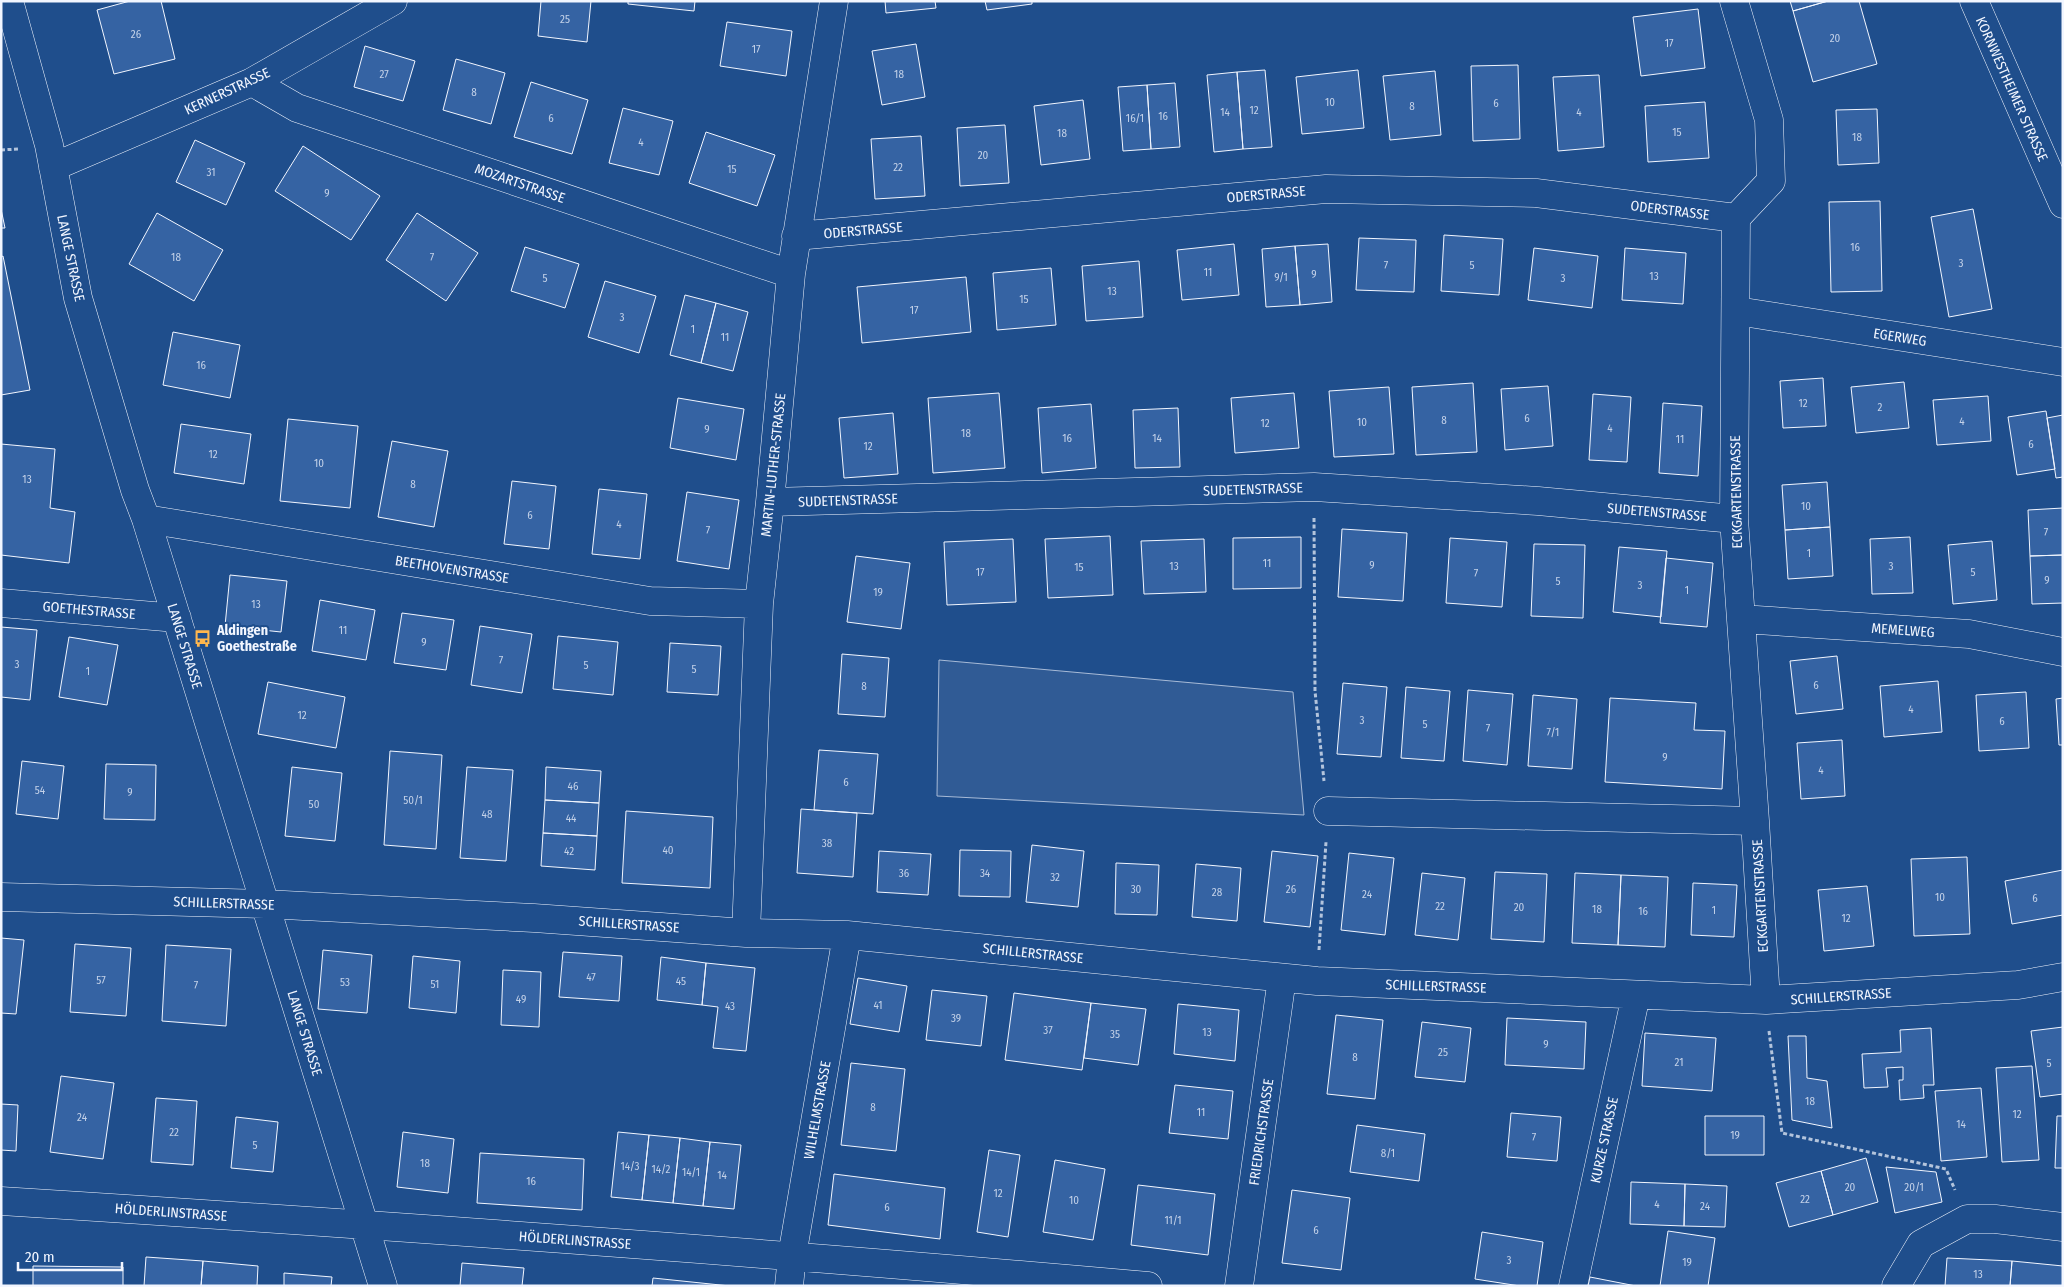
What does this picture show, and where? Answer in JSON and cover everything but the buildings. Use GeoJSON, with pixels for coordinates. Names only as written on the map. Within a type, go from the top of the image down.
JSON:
{"type":"FeatureCollection","features":[{"type":"Feature","properties":{"kind":"street","name":"LANGE STRASSE"},"geometry":{"type":"LineString","coordinates":[[9,1],[53,167],[78,298],[135,490],[177,618],[383,1286]]}},
{"type":"Feature","properties":{"kind":"street","name":"KERNERSTRASSE"},"geometry":{"type":"LineString","coordinates":[[53,167],[252,82],[393,1]]}},
{"type":"Feature","properties":{"kind":"street","name":"MARTIN-LUTHER-STRASSE"},"geometry":{"type":"LineString","coordinates":[[746,932],[758,604],[770,502],[791,274],[834,1]]}},
{"type":"Feature","properties":{"kind":"street"},"geometry":{"type":"LineString","coordinates":[[1734,1],[1769,120],[1771,180],[1736,218]]}},
{"type":"Feature","properties":{"kind":"street","name":"KORNWESTHEIMER STRASSE"},"geometry":{"type":"LineString","coordinates":[[1974,1],[2063,204]]}},
{"type":"Feature","properties":{"kind":"street","name":"MOZARTSTRASSE"},"geometry":{"type":"LineString","coordinates":[[252,82],[297,108],[791,274]]}},
{"type":"Feature","properties":{"kind":"street","name":"ODERSTRASSE"},"geometry":{"type":"LineString","coordinates":[[796,236],[1326,189],[1536,193],[1736,218]]}},
{"type":"Feature","properties":{"kind":"street","name":"ECKGARTENSTRASSE"},"geometry":{"type":"LineString","coordinates":[[1736,218],[1734,519],[1756,821],[1766,1000]]}},
{"type":"Feature","properties":{"kind":"street","name":"EGERWEG"},"geometry":{"type":"LineString","coordinates":[[1736,311],[2063,362]]}},
{"type":"Feature","properties":{"kind":"street","name":"SUDETENSTRASSE"},"geometry":{"type":"LineString","coordinates":[[770,502],[1314,487],[1538,501],[1734,519]]}},
{"type":"Feature","properties":{"kind":"street","name":"BEETHOVENSTRASSE"},"geometry":{"type":"LineString","coordinates":[[146,519],[650,602],[758,604]]}},
{"type":"Feature","properties":{"kind":"street","name":"GOETHESTRASSE"},"geometry":{"type":"LineString","coordinates":[[1,602],[177,618]]}},
{"type":"Feature","properties":{"kind":"street","name":"MEMELWEG"},"geometry":{"type":"LineString","coordinates":[[1742,619],[1969,634],[2063,652]]}},
{"type":"Feature","properties":{"kind":"street"},"geometry":{"type":"LineString","coordinates":[[1328,811],[1756,821]]}},
{"type":"Feature","properties":{"kind":"street","name":"SCHILLERSTRASSE"},"geometry":{"type":"LineString","coordinates":[[1,897],[265,904],[524,917],[746,932],[848,935],[1317,981],[1766,1000],[2018,985],[2063,977]]}},
{"type":"Feature","properties":{"kind":"street","name":"WILHELMSTRASSE"},"geometry":{"type":"LineString","coordinates":[[789,1286],[792,1256],[848,935]]}},
{"type":"Feature","properties":{"kind":"street","name":"FRIEDRICHSTRASSE"},"geometry":{"type":"LineString","coordinates":[[1239,1286],[1282,978]]}},
{"type":"Feature","properties":{"kind":"street","name":"KURZE STRASSE"},"geometry":{"type":"LineString","coordinates":[[1573,1286],[1636,994]]}},
{"type":"Feature","properties":{"kind":"street","name":"HÖLDERLINSTRASSE"},"geometry":{"type":"LineString","coordinates":[[1,1201],[364,1224],[792,1256],[1148,1286]]}},
{"type":"Feature","properties":{"kind":"street"},"geometry":{"type":"LineString","coordinates":[[1896,1286],[1921,1244],[1967,1219],[1995,1219],[2063,1227]]}},
{"type":"Feature","properties":{"kind":"path"},"geometry":{"type":"LineString","coordinates":[[1314,487],[1314,691],[1328,811],[1317,981]]}},
{"type":"Feature","properties":{"kind":"path"},"geometry":{"type":"LineString","coordinates":[[1766,1000],[1782,1133],[1946,1169],[1967,1219]]}},
{"type":"Feature","properties":{"kind":"shaded area"},"geometry":{"type":"Polygon","coordinates":[[[939,660],[1293,692],[1304,815],[937,796],[939,660]]]}},
{"type":"Feature","properties":{"kind":"place","name":"Aldingen Goethestraße"},"geometry":{"type":"Point","coordinates":[203,638]}}]}
